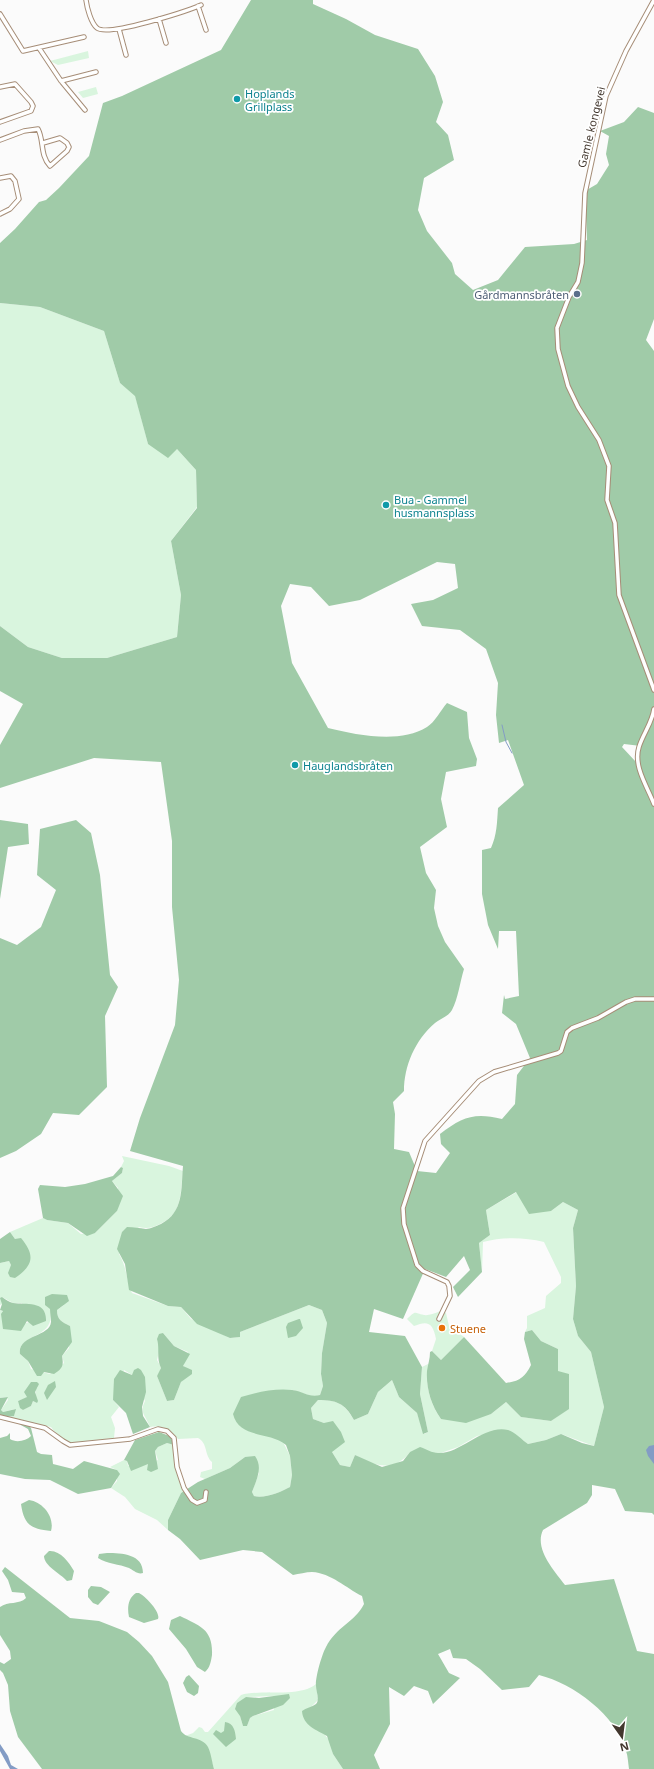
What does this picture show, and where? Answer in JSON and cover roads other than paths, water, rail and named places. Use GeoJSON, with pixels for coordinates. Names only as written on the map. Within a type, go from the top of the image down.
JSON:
{"type":"FeatureCollection","features":[{"type":"Feature","properties":{"kind":"street"},"geometry":{"type":"LineString","coordinates":[[86,0],[97,28],[102,30],[119,29],[159,19],[199,5],[206,30]]}},
{"type":"Feature","properties":{"kind":"street","name":"Gamle kongevei"},"geometry":{"type":"LineString","coordinates":[[654,0],[626,50],[606,96],[585,193],[584,245],[578,282],[569,297],[557,328],[558,349],[568,386],[578,407],[599,440],[608,466],[607,500],[615,523],[619,595],[654,690]]}},
{"type":"Feature","properties":{"kind":"street"},"geometry":{"type":"LineString","coordinates":[[0,14],[22,51],[84,36]]}},
{"type":"Feature","properties":{"kind":"street"},"geometry":{"type":"LineString","coordinates":[[159,19],[166,43]]}},
{"type":"Feature","properties":{"kind":"street"},"geometry":{"type":"LineString","coordinates":[[119,29],[126,55]]}},
{"type":"Feature","properties":{"kind":"street"},"geometry":{"type":"LineString","coordinates":[[39,48],[61,80],[85,110]]}},
{"type":"Feature","properties":{"kind":"street"},"geometry":{"type":"LineString","coordinates":[[61,80],[96,72]]}},
{"type":"Feature","properties":{"kind":"street"},"geometry":{"type":"LineString","coordinates":[[0,87],[16,84],[33,106],[31,111],[0,122]]}},
{"type":"Feature","properties":{"kind":"street"},"geometry":{"type":"LineString","coordinates":[[0,140],[34,128],[38,129],[43,142],[46,162],[50,166],[67,151],[69,147],[67,143],[60,138],[43,142]]}},
{"type":"Feature","properties":{"kind":"street"},"geometry":{"type":"LineString","coordinates":[[0,178],[11,176],[15,181],[19,199],[10,208],[0,214]]}},
{"type":"Feature","properties":{"kind":"street"},"geometry":{"type":"LineString","coordinates":[[654,709],[650,725],[639,746],[638,757],[640,772],[654,804]]}},
{"type":"Feature","properties":{"kind":"street"},"geometry":{"type":"LineString","coordinates":[[439,1319],[450,1296],[449,1286],[447,1282],[423,1271],[417,1265],[404,1224],[403,1208],[425,1142],[479,1081],[487,1075],[540,1057],[558,1053],[561,1050],[567,1032],[572,1028],[598,1018],[630,1000],[641,998],[654,1000]]}},
{"type":"Feature","properties":{"kind":"street"},"geometry":{"type":"LineString","coordinates":[[0,1417],[45,1428],[70,1445],[130,1439],[155,1430],[164,1430],[174,1438],[177,1467],[188,1496],[195,1503],[200,1503],[205,1500],[206,1492]]}},
{"type":"Feature","properties":{"kind":"water"},"geometry":{"type":"Polygon","coordinates":[[[654,1445],[654,1464],[648,1456],[646,1450],[649,1446],[654,1445]]]}},
{"type":"Feature","properties":{"kind":"water"},"geometry":{"type":"Polygon","coordinates":[[[0,1744],[8,1756],[11,1765],[18,1769],[10,1769],[0,1751],[0,1744]]]}},
{"type":"Feature","properties":{"kind":"waterway"},"geometry":{"type":"LineString","coordinates":[[502,725],[506,742],[512,753]]}},
{"type":"Feature","properties":{"kind":"place","name":"Hoplands Grillplass"},"geometry":{"type":"Point","coordinates":[237,99]}},
{"type":"Feature","properties":{"kind":"place","name":"Gårdmannsbråten"},"geometry":{"type":"Point","coordinates":[577,294]}},
{"type":"Feature","properties":{"kind":"place","name":"Bua - Gammel husmannsplass"},"geometry":{"type":"Point","coordinates":[386,505]}},
{"type":"Feature","properties":{"kind":"place","name":"Hauglandsbråten"},"geometry":{"type":"Point","coordinates":[295,765]}},
{"type":"Feature","properties":{"kind":"place","name":"Stuene"},"geometry":{"type":"Point","coordinates":[442,1328]}}]}
